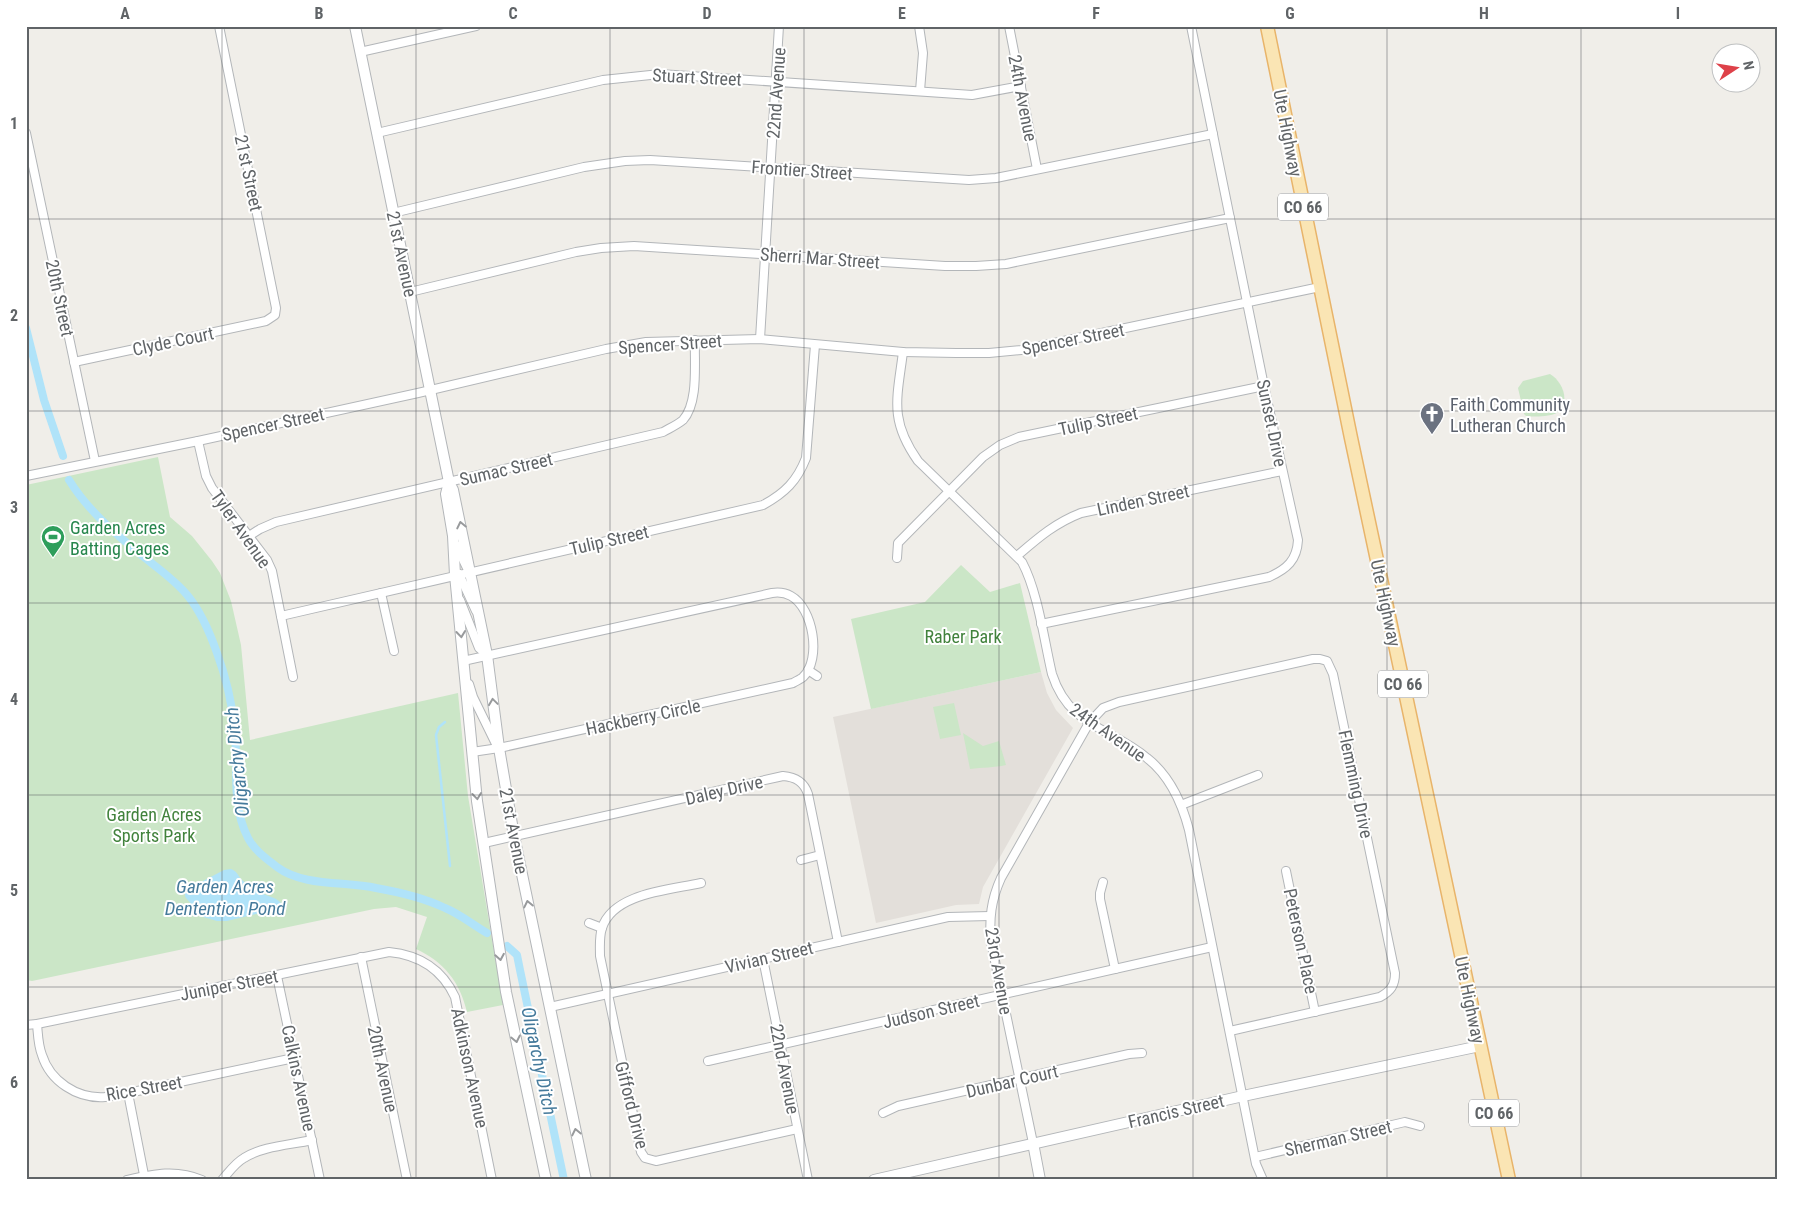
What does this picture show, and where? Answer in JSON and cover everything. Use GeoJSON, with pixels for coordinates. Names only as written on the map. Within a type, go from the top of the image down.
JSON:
{"type":"FeatureCollection","features":[{"type":"Feature","properties":{"kind":"main road","name":"Ute Highway"},"geometry":{"type":"LineString","coordinates":[[1267,26],[1320,287],[1509,1180]]}},
{"type":"Feature","properties":{"kind":"street","name":"21st Street"},"geometry":{"type":"LineString","coordinates":[[219,26],[276,308],[275,315],[271,319]]}},
{"type":"Feature","properties":{"kind":"street","name":"21st Avenue"},"geometry":{"type":"LineString","coordinates":[[355,26],[449,482],[453,490],[479,615],[514,836],[586,1180]]}},
{"type":"Feature","properties":{"kind":"street"},"geometry":{"type":"LineString","coordinates":[[360,52],[476,26]]}},
{"type":"Feature","properties":{"kind":"street","name":"22nd Avenue"},"geometry":{"type":"LineString","coordinates":[[760,339],[779,26]]}},
{"type":"Feature","properties":{"kind":"street"},"geometry":{"type":"LineString","coordinates":[[919,26],[923,53],[920,92]]}},
{"type":"Feature","properties":{"kind":"street","name":"24th Avenue"},"geometry":{"type":"LineString","coordinates":[[1008,26],[1037,169]]}},
{"type":"Feature","properties":{"kind":"street","name":"Sunset Drive"},"geometry":{"type":"LineString","coordinates":[[1040,624],[1269,577],[1280,572],[1294,559],[1298,550],[1298,540],[1264,386],[1249,303],[1212,134],[1191,26]]}},
{"type":"Feature","properties":{"kind":"street","name":"Stuart Street"},"geometry":{"type":"LineString","coordinates":[[377,133],[602,80],[631,76],[660,74],[972,95],[1021,86]]}},
{"type":"Feature","properties":{"kind":"street","name":"20th Street"},"geometry":{"type":"LineString","coordinates":[[26,134],[95,462]]}},
{"type":"Feature","properties":{"kind":"street","name":"Frontier Street"},"geometry":{"type":"LineString","coordinates":[[393,213],[584,167],[625,161],[650,160],[969,180],[996,178],[1212,134]]}},
{"type":"Feature","properties":{"kind":"street","name":"Sherri Mar Street"},"geometry":{"type":"LineString","coordinates":[[410,292],[576,252],[601,248],[634,246],[945,266],[976,266],[1006,264],[1230,218]]}},
{"type":"Feature","properties":{"kind":"street","name":"Spencer Street"},"geometry":{"type":"LineString","coordinates":[[26,476],[198,441],[606,349],[646,342],[760,339],[903,352],[988,353],[1022,350],[1320,287]]}},
{"type":"Feature","properties":{"kind":"street","name":"Clyde Court"},"geometry":{"type":"LineString","coordinates":[[74,362],[266,322],[271,319]]}},
{"type":"Feature","properties":{"kind":"street","name":"Sumac Street"},"geometry":{"type":"LineString","coordinates":[[249,536],[276,522],[652,435],[676,425],[683,420],[690,410],[694,398],[695,340]]}},
{"type":"Feature","properties":{"kind":"street","name":"Tulip Street"},"geometry":{"type":"LineString","coordinates":[[281,616],[763,505],[776,498],[794,482],[806,458],[815,345]]}},
{"type":"Feature","properties":{"kind":"street","name":"24th Avenue"},"geometry":{"type":"LineString","coordinates":[[903,352],[897,411],[900,428],[907,445],[918,461],[1017,556],[1028,574],[1056,687],[1070,708],[1089,723],[1148,758],[1168,781],[1181,805],[1188,830],[1255,1157],[1263,1180]]}},
{"type":"Feature","properties":{"kind":"street","name":"Tulip Street"},"geometry":{"type":"LineString","coordinates":[[897,558],[898,544],[983,457],[1000,445],[1019,438],[1264,386]]}},
{"type":"Feature","properties":{"kind":"street","name":"Tyler Avenue"},"geometry":{"type":"LineString","coordinates":[[198,441],[206,476],[212,488],[267,560],[272,571],[294,678]]}},
{"type":"Feature","properties":{"kind":"street","name":"Linden Street"},"geometry":{"type":"LineString","coordinates":[[1017,556],[1051,527],[1081,512],[1282,471]]}},
{"type":"Feature","properties":{"kind":"street","name":"21st Avenue"},"geometry":{"type":"LineString","coordinates":[[449,482],[446,494],[453,536],[457,575],[456,591],[472,752],[484,843],[506,992],[546,1180]]}},
{"type":"Feature","properties":{"kind":"street"},"geometry":{"type":"LineString","coordinates":[[453,536],[459,554],[470,571]]}},
{"type":"Feature","properties":{"kind":"street"},"geometry":{"type":"LineString","coordinates":[[457,575],[463,579],[471,602],[479,615]]}},
{"type":"Feature","properties":{"kind":"street"},"geometry":{"type":"LineString","coordinates":[[793,597],[799,590]]}},
{"type":"Feature","properties":{"kind":"street"},"geometry":{"type":"LineString","coordinates":[[456,591],[480,648],[486,655]]}},
{"type":"Feature","properties":{"kind":"street"},"geometry":{"type":"LineString","coordinates":[[499,748],[473,697],[464,666],[486,655],[772,592],[783,592],[793,597],[807,614],[814,650],[808,670],[817,676]]}},
{"type":"Feature","properties":{"kind":"street"},"geometry":{"type":"LineString","coordinates":[[381,593],[394,651]]}},
{"type":"Feature","properties":{"kind":"street","name":"Flemming Drive"},"geometry":{"type":"LineString","coordinates":[[1089,723],[1096,713],[1103,708],[1119,702],[1313,659],[1328,658],[1333,674],[1395,973],[1392,988]]}},
{"type":"Feature","properties":{"kind":"street","name":"Hackberry Circle"},"geometry":{"type":"LineString","coordinates":[[472,752],[499,748],[793,683],[803,677],[808,670]]}},
{"type":"Feature","properties":{"kind":"street","name":"23rd Avenue"},"geometry":{"type":"LineString","coordinates":[[1040,1180],[991,942],[990,916],[1001,878],[1089,723]]}},
{"type":"Feature","properties":{"kind":"street"},"geometry":{"type":"LineString","coordinates":[[803,771],[796,779],[806,788],[808,794],[838,942]]}},
{"type":"Feature","properties":{"kind":"street"},"geometry":{"type":"LineString","coordinates":[[1181,805],[1258,775]]}},
{"type":"Feature","properties":{"kind":"street","name":"Daley Drive"},"geometry":{"type":"LineString","coordinates":[[484,843],[784,776],[796,779]]}},
{"type":"Feature","properties":{"kind":"street"},"geometry":{"type":"LineString","coordinates":[[801,860],[820,855]]}},
{"type":"Feature","properties":{"kind":"street","name":"Peterson Place"},"geometry":{"type":"LineString","coordinates":[[1286,871],[1315,1012]]}},
{"type":"Feature","properties":{"kind":"street"},"geometry":{"type":"LineString","coordinates":[[1103,882],[1100,899],[1115,969]]}},
{"type":"Feature","properties":{"kind":"street"},"geometry":{"type":"LineString","coordinates":[[589,923],[602,928],[608,916],[617,907],[637,897],[701,883]]}},
{"type":"Feature","properties":{"kind":"street","name":"Vivian Street"},"geometry":{"type":"LineString","coordinates":[[550,1007],[948,917],[990,916]]}},
{"type":"Feature","properties":{"kind":"street","name":"Gifford Drive"},"geometry":{"type":"LineString","coordinates":[[602,928],[600,956],[607,994],[641,1152],[645,1158],[656,1161],[797,1129]]}},
{"type":"Feature","properties":{"kind":"street","name":"Judson Street"},"geometry":{"type":"LineString","coordinates":[[708,1061],[1212,947]]}},
{"type":"Feature","properties":{"kind":"street","name":"Juniper Street"},"geometry":{"type":"LineString","coordinates":[[26,1025],[278,976],[389,952],[400,953],[430,964]]}},
{"type":"Feature","properties":{"kind":"street","name":"20th Avenue"},"geometry":{"type":"LineString","coordinates":[[361,957],[407,1180]]}},
{"type":"Feature","properties":{"kind":"street","name":"22nd Avenue"},"geometry":{"type":"LineString","coordinates":[[762,959],[808,1180]]}},
{"type":"Feature","properties":{"kind":"street","name":"Adkinson Avenue"},"geometry":{"type":"LineString","coordinates":[[430,964],[440,972],[450,985],[455,997],[492,1180]]}},
{"type":"Feature","properties":{"kind":"street","name":"Calkins Avenue"},"geometry":{"type":"LineString","coordinates":[[278,976],[320,1180]]}},
{"type":"Feature","properties":{"kind":"street"},"geometry":{"type":"LineString","coordinates":[[1230,1031],[1380,997],[1392,988],[1400,994]]}},
{"type":"Feature","properties":{"kind":"street","name":"Rice Street"},"geometry":{"type":"LineString","coordinates":[[37,1024],[41,1053],[46,1066],[54,1077],[77,1093],[94,1096],[105,1097],[128,1093],[294,1058]]}},
{"type":"Feature","properties":{"kind":"street","name":"Francis Street"},"geometry":{"type":"LineString","coordinates":[[874,1180],[1243,1096],[1480,1046]]}},
{"type":"Feature","properties":{"kind":"street","name":"Dunbar Court"},"geometry":{"type":"LineString","coordinates":[[883,1113],[898,1106],[1129,1054],[1142,1053]]}},
{"type":"Feature","properties":{"kind":"street"},"geometry":{"type":"LineString","coordinates":[[128,1093],[144,1178]]}},
{"type":"Feature","properties":{"kind":"street","name":"Sherman Street"},"geometry":{"type":"LineString","coordinates":[[1255,1157],[1405,1122],[1420,1126]]}},
{"type":"Feature","properties":{"kind":"street"},"geometry":{"type":"LineString","coordinates":[[222,1180],[243,1158],[256,1152],[312,1140]]}},
{"type":"Feature","properties":{"kind":"street"},"geometry":{"type":"LineString","coordinates":[[640,1166],[645,1158]]}},
{"type":"Feature","properties":{"kind":"street"},"geometry":{"type":"LineString","coordinates":[[127,1180],[169,1172],[185,1174],[202,1180]]}},
{"type":"Feature","properties":{"kind":"shaded area"},"geometry":{"type":"Polygon","coordinates":[[[1041,672],[1047,693],[1056,710],[1073,728],[983,887],[979,904],[956,905],[876,923],[833,717],[1041,672]]]}},
{"type":"Feature","properties":{"kind":"green space"},"geometry":{"type":"Polygon","coordinates":[[[1550,374],[1561,386],[1564,397],[1562,407],[1558,412],[1551,415],[1526,416],[1518,388],[1523,381],[1550,374]]]}},
{"type":"Feature","properties":{"kind":"green space","name":"Garden Acres Sports Park"},"geometry":{"type":"Polygon","coordinates":[[[158,457],[170,517],[192,536],[212,561],[220,573],[231,601],[241,645],[250,740],[458,693],[468,796],[503,1005],[467,1012],[460,991],[449,974],[435,960],[416,949],[427,917],[396,907],[374,909],[32,981],[26,980],[26,485],[158,457]]]}},
{"type":"Feature","properties":{"kind":"green space","name":"Raber Park"},"geometry":{"type":"Polygon","coordinates":[[[961,565],[990,592],[1020,583],[1041,672],[871,709],[851,619],[925,602],[961,565]]]}},
{"type":"Feature","properties":{"kind":"green space"},"geometry":{"type":"Polygon","coordinates":[[[954,703],[961,735],[940,739],[933,707],[954,703]]]}},
{"type":"Feature","properties":{"kind":"green space"},"geometry":{"type":"Polygon","coordinates":[[[963,733],[983,746],[999,741],[1006,765],[970,769],[963,733]]]}},
{"type":"Feature","properties":{"kind":"water","name":"Garden Acres Dentention Pond"},"geometry":{"type":"Polygon","coordinates":[[[231,869],[242,880],[259,892],[279,901],[281,908],[227,921],[217,921],[203,917],[186,898],[185,890],[192,883],[203,881],[224,870],[231,869]]]}},
{"type":"Feature","properties":{"kind":"waterway","name":"Oligarchy Ditch"},"geometry":{"type":"LineString","coordinates":[[26,328],[44,400],[63,456]]}},
{"type":"Feature","properties":{"kind":"waterway","name":"Oligarchy Ditch"},"geometry":{"type":"LineString","coordinates":[[69,480],[85,502],[104,522],[183,591],[193,602],[205,623],[223,672],[232,710],[236,744],[236,785],[239,812],[248,838],[257,850],[277,867],[299,878],[394,891],[429,901],[451,910],[487,933]]}},
{"type":"Feature","properties":{"kind":"waterway","name":"Oligarchy Ditch"},"geometry":{"type":"LineString","coordinates":[[445,722],[439,727],[436,735],[450,866]]}},
{"type":"Feature","properties":{"kind":"waterway","name":"Oligarchy Ditch"},"geometry":{"type":"LineString","coordinates":[[507,946],[517,955],[564,1180]]}},
{"type":"Feature","properties":{"kind":"place","name":"Faith Community Lutheran Church"},"geometry":{"type":"Point","coordinates":[1432,435]}},
{"type":"Feature","properties":{"kind":"place","name":"Garden Acres Batting Cages"},"geometry":{"type":"Point","coordinates":[53,558]}}]}
